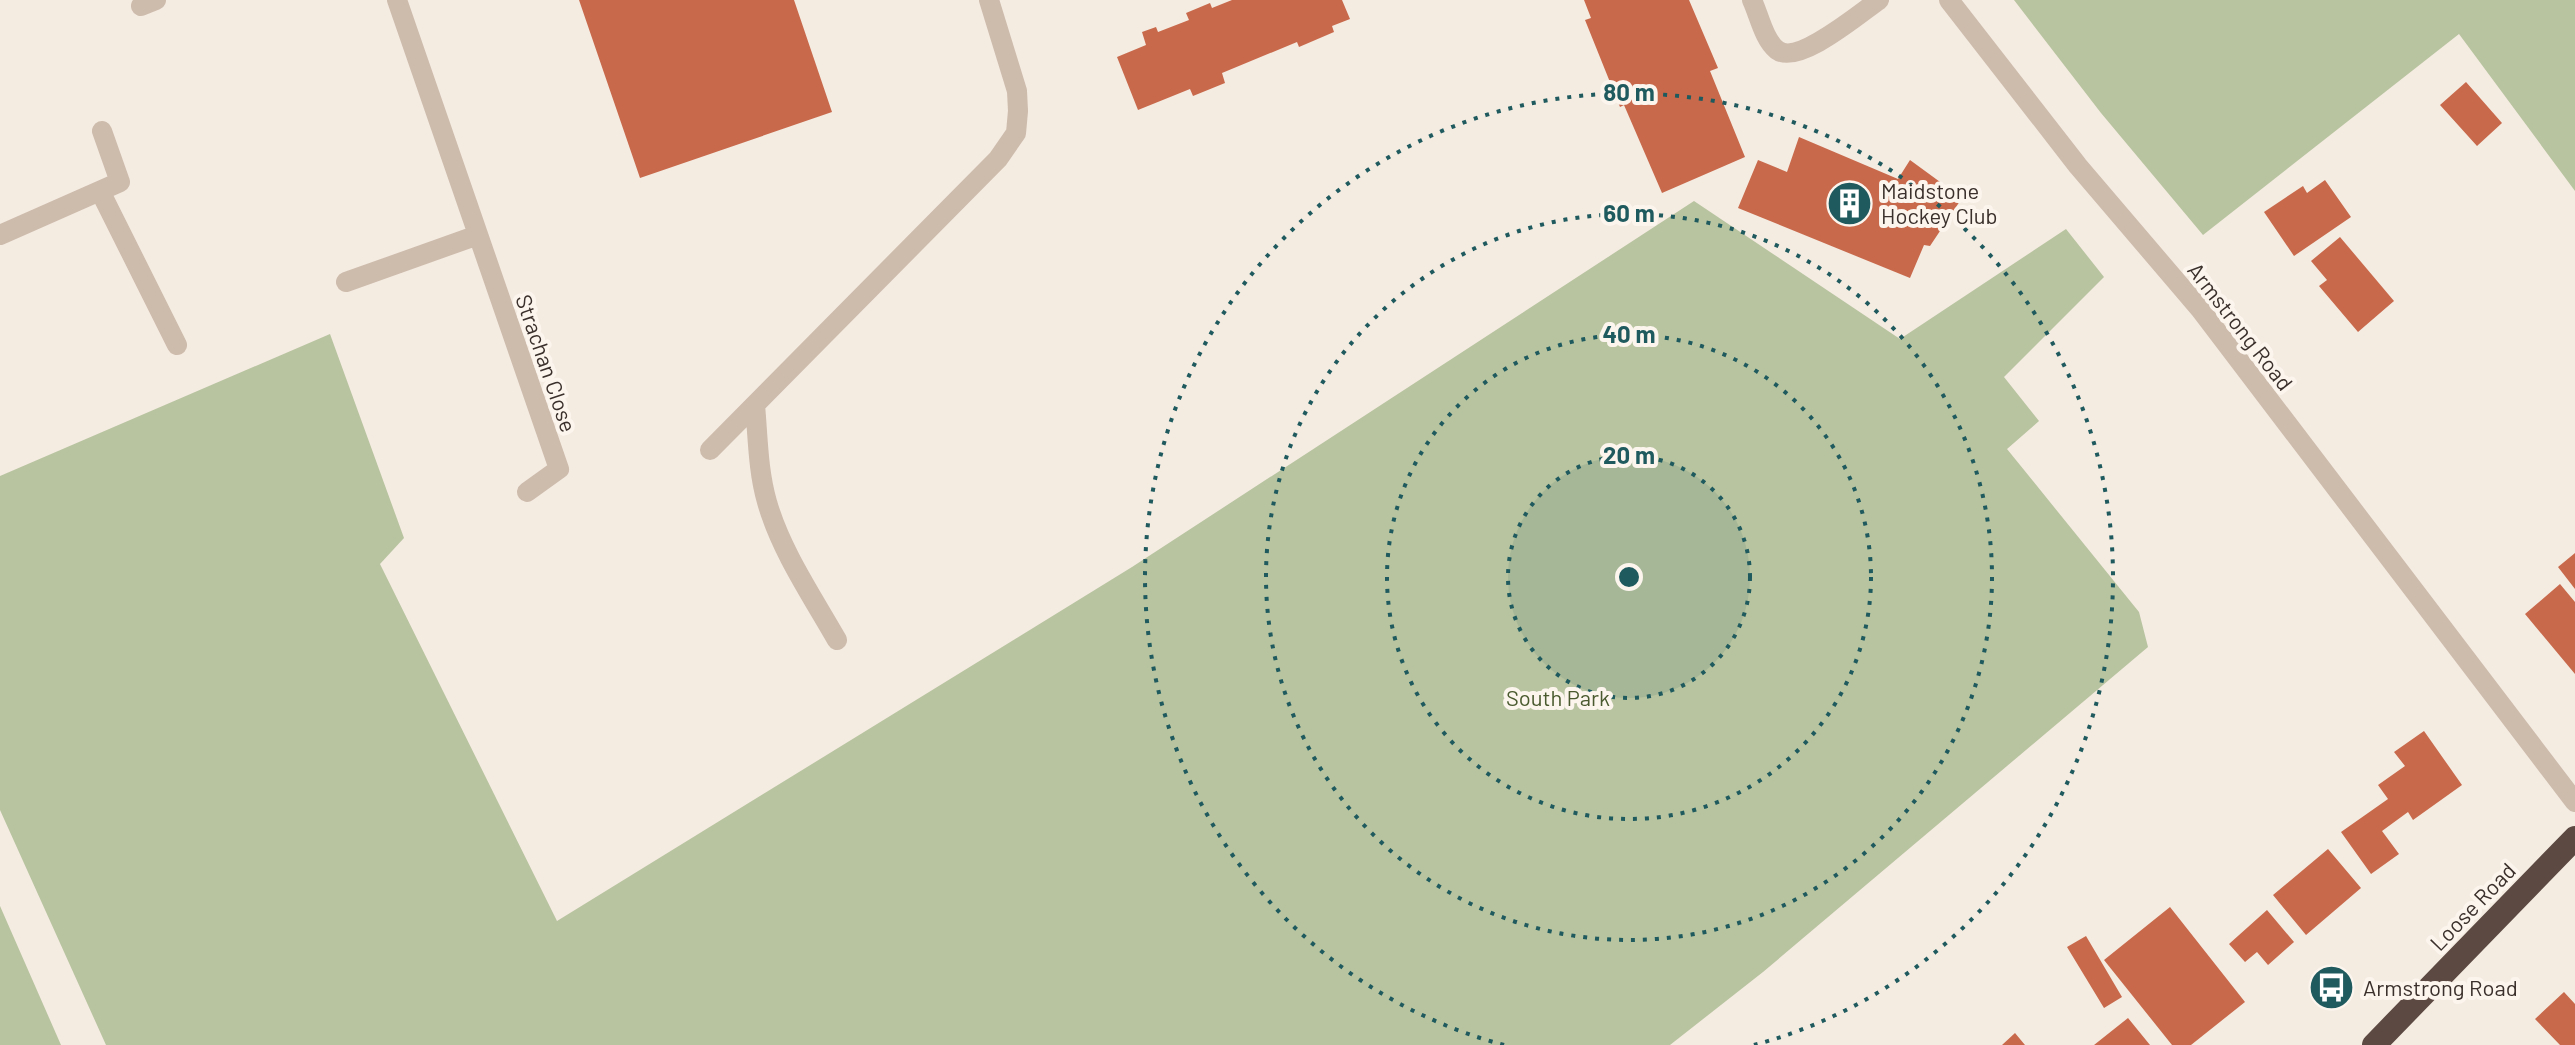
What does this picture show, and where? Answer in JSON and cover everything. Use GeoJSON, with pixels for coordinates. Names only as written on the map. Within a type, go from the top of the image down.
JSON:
{"type":"FeatureCollection","features":[{"type":"Feature","properties":{"kind":"highway","name":"Loose Road"},"geometry":{"type":"LineString","coordinates":[[2374,1045],[2575,838]]}},
{"type":"Feature","properties":{"kind":"street","name":"Strachan Close"},"geometry":{"type":"LineString","coordinates":[[397,0],[559,469],[527,492]]}},
{"type":"Feature","properties":{"kind":"street"},"geometry":{"type":"LineString","coordinates":[[710,450],[998,159],[1016,133],[1017,91],[989,0]]}},
{"type":"Feature","properties":{"kind":"street"},"geometry":{"type":"LineString","coordinates":[[1752,0],[1770,41],[1778,51],[1789,54],[1818,42],[1879,0]]}},
{"type":"Feature","properties":{"kind":"street","name":"Armstrong Road"},"geometry":{"type":"LineString","coordinates":[[1949,0],[2068,154],[2200,309],[2575,802]]}},
{"type":"Feature","properties":{"kind":"street"},"geometry":{"type":"LineString","coordinates":[[0,235],[120,182],[102,131]]}},
{"type":"Feature","properties":{"kind":"street"},"geometry":{"type":"LineString","coordinates":[[100,191],[177,345]]}},
{"type":"Feature","properties":{"kind":"street"},"geometry":{"type":"LineString","coordinates":[[346,282],[478,235]]}},
{"type":"Feature","properties":{"kind":"street"},"geometry":{"type":"LineString","coordinates":[[755,405],[760,471],[767,503],[779,535],[837,640]]}},
{"type":"Feature","properties":{"kind":"green space"},"geometry":{"type":"Polygon","coordinates":[[[2014,0],[2575,0],[2575,191],[2459,34],[2203,235],[2101,113],[2014,0]]]}},
{"type":"Feature","properties":{"kind":"green space","name":"South Park"},"geometry":{"type":"Polygon","coordinates":[[[1694,201],[1900,339],[2066,229],[2104,277],[2004,377],[2039,421],[2007,449],[2139,612],[2148,647],[1763,972],[1670,1045],[106,1045],[0,810],[0,476],[330,334],[404,538],[380,564],[557,921],[1132,567],[1694,201]]]}},
{"type":"Feature","properties":{"kind":"green space"},"geometry":{"type":"Polygon","coordinates":[[[0,906],[61,1045],[0,1045],[0,906]]]}},
{"type":"Feature","properties":{"kind":"building"},"geometry":{"type":"Polygon","coordinates":[[[579,0],[794,0],[832,112],[640,178],[579,0]]]}},
{"type":"Feature","properties":{"kind":"building"},"geometry":{"type":"Polygon","coordinates":[[[1232,0],[1342,0],[1350,19],[1332,26],[1334,32],[1299,47],[1297,42],[1222,73],[1225,83],[1193,96],[1190,89],[1138,110],[1117,57],[1146,45],[1142,32],[1156,27],[1158,32],[1189,20],[1186,13],[1210,3],[1212,8],[1232,0]]]}},
{"type":"Feature","properties":{"kind":"building"},"geometry":{"type":"Polygon","coordinates":[[[1584,0],[1689,0],[1718,68],[1710,71],[1745,157],[1662,193],[1624,105],[1620,107],[1585,20],[1591,18],[1584,0]]]}},
{"type":"Feature","properties":{"kind":"building"},"geometry":{"type":"Polygon","coordinates":[[[2466,82],[2502,123],[2477,146],[2440,105],[2466,82]]]}},
{"type":"Feature","properties":{"kind":"building","name":"Maidstone Hockey Club"},"geometry":{"type":"Polygon","coordinates":[[[1799,137],[1898,179],[1910,160],[1962,198],[1930,246],[1924,245],[1910,278],[1738,208],[1758,160],[1787,172],[1799,137]]]}},
{"type":"Feature","properties":{"kind":"building"},"geometry":{"type":"Polygon","coordinates":[[[2325,180],[2351,217],[2294,256],[2264,212],[2303,186],[2307,193],[2325,180]]]}},
{"type":"Feature","properties":{"kind":"building"},"geometry":{"type":"Polygon","coordinates":[[[2340,237],[2394,301],[2358,332],[2319,286],[2327,280],[2311,261],[2340,237]]]}},
{"type":"Feature","properties":{"kind":"building"},"geometry":{"type":"Polygon","coordinates":[[[2575,553],[2575,589],[2558,567],[2575,553]]]}},
{"type":"Feature","properties":{"kind":"building"},"geometry":{"type":"Polygon","coordinates":[[[2560,584],[2575,602],[2575,674],[2525,614],[2560,584]]]}},
{"type":"Feature","properties":{"kind":"building"},"geometry":{"type":"Polygon","coordinates":[[[2424,731],[2462,785],[2413,820],[2408,812],[2382,831],[2399,854],[2371,874],[2341,832],[2388,799],[2378,785],[2405,766],[2394,752],[2424,731]]]}},
{"type":"Feature","properties":{"kind":"building"},"geometry":{"type":"Polygon","coordinates":[[[2328,849],[2361,888],[2306,935],[2273,895],[2328,849]]]}},
{"type":"Feature","properties":{"kind":"building"},"geometry":{"type":"Polygon","coordinates":[[[2170,907],[2245,1002],[2191,1045],[2172,1045],[2104,960],[2170,907]]]}},
{"type":"Feature","properties":{"kind":"building"},"geometry":{"type":"Polygon","coordinates":[[[2267,910],[2294,942],[2268,965],[2257,952],[2245,962],[2229,944],[2267,910]]]}},
{"type":"Feature","properties":{"kind":"building"},"geometry":{"type":"Polygon","coordinates":[[[2086,936],[2122,997],[2104,1008],[2067,947],[2086,936]]]}},
{"type":"Feature","properties":{"kind":"building"},"geometry":{"type":"Polygon","coordinates":[[[2564,992],[2575,1004],[2575,1045],[2560,1045],[2535,1019],[2564,992]]]}},
{"type":"Feature","properties":{"kind":"building"},"geometry":{"type":"Polygon","coordinates":[[[2128,1018],[2150,1045],[2094,1045],[2128,1018]]]}},
{"type":"Feature","properties":{"kind":"building"},"geometry":{"type":"Polygon","coordinates":[[[2015,1033],[2025,1045],[2002,1045],[2015,1033]]]}},
{"type":"Feature","properties":{"kind":"place","name":"Maidstone Hockey Club"},"geometry":{"type":"Point","coordinates":[1850,203]}},
{"type":"Feature","properties":{"kind":"place","name":"Armstrong Road"},"geometry":{"type":"Point","coordinates":[2332,987]}}]}
